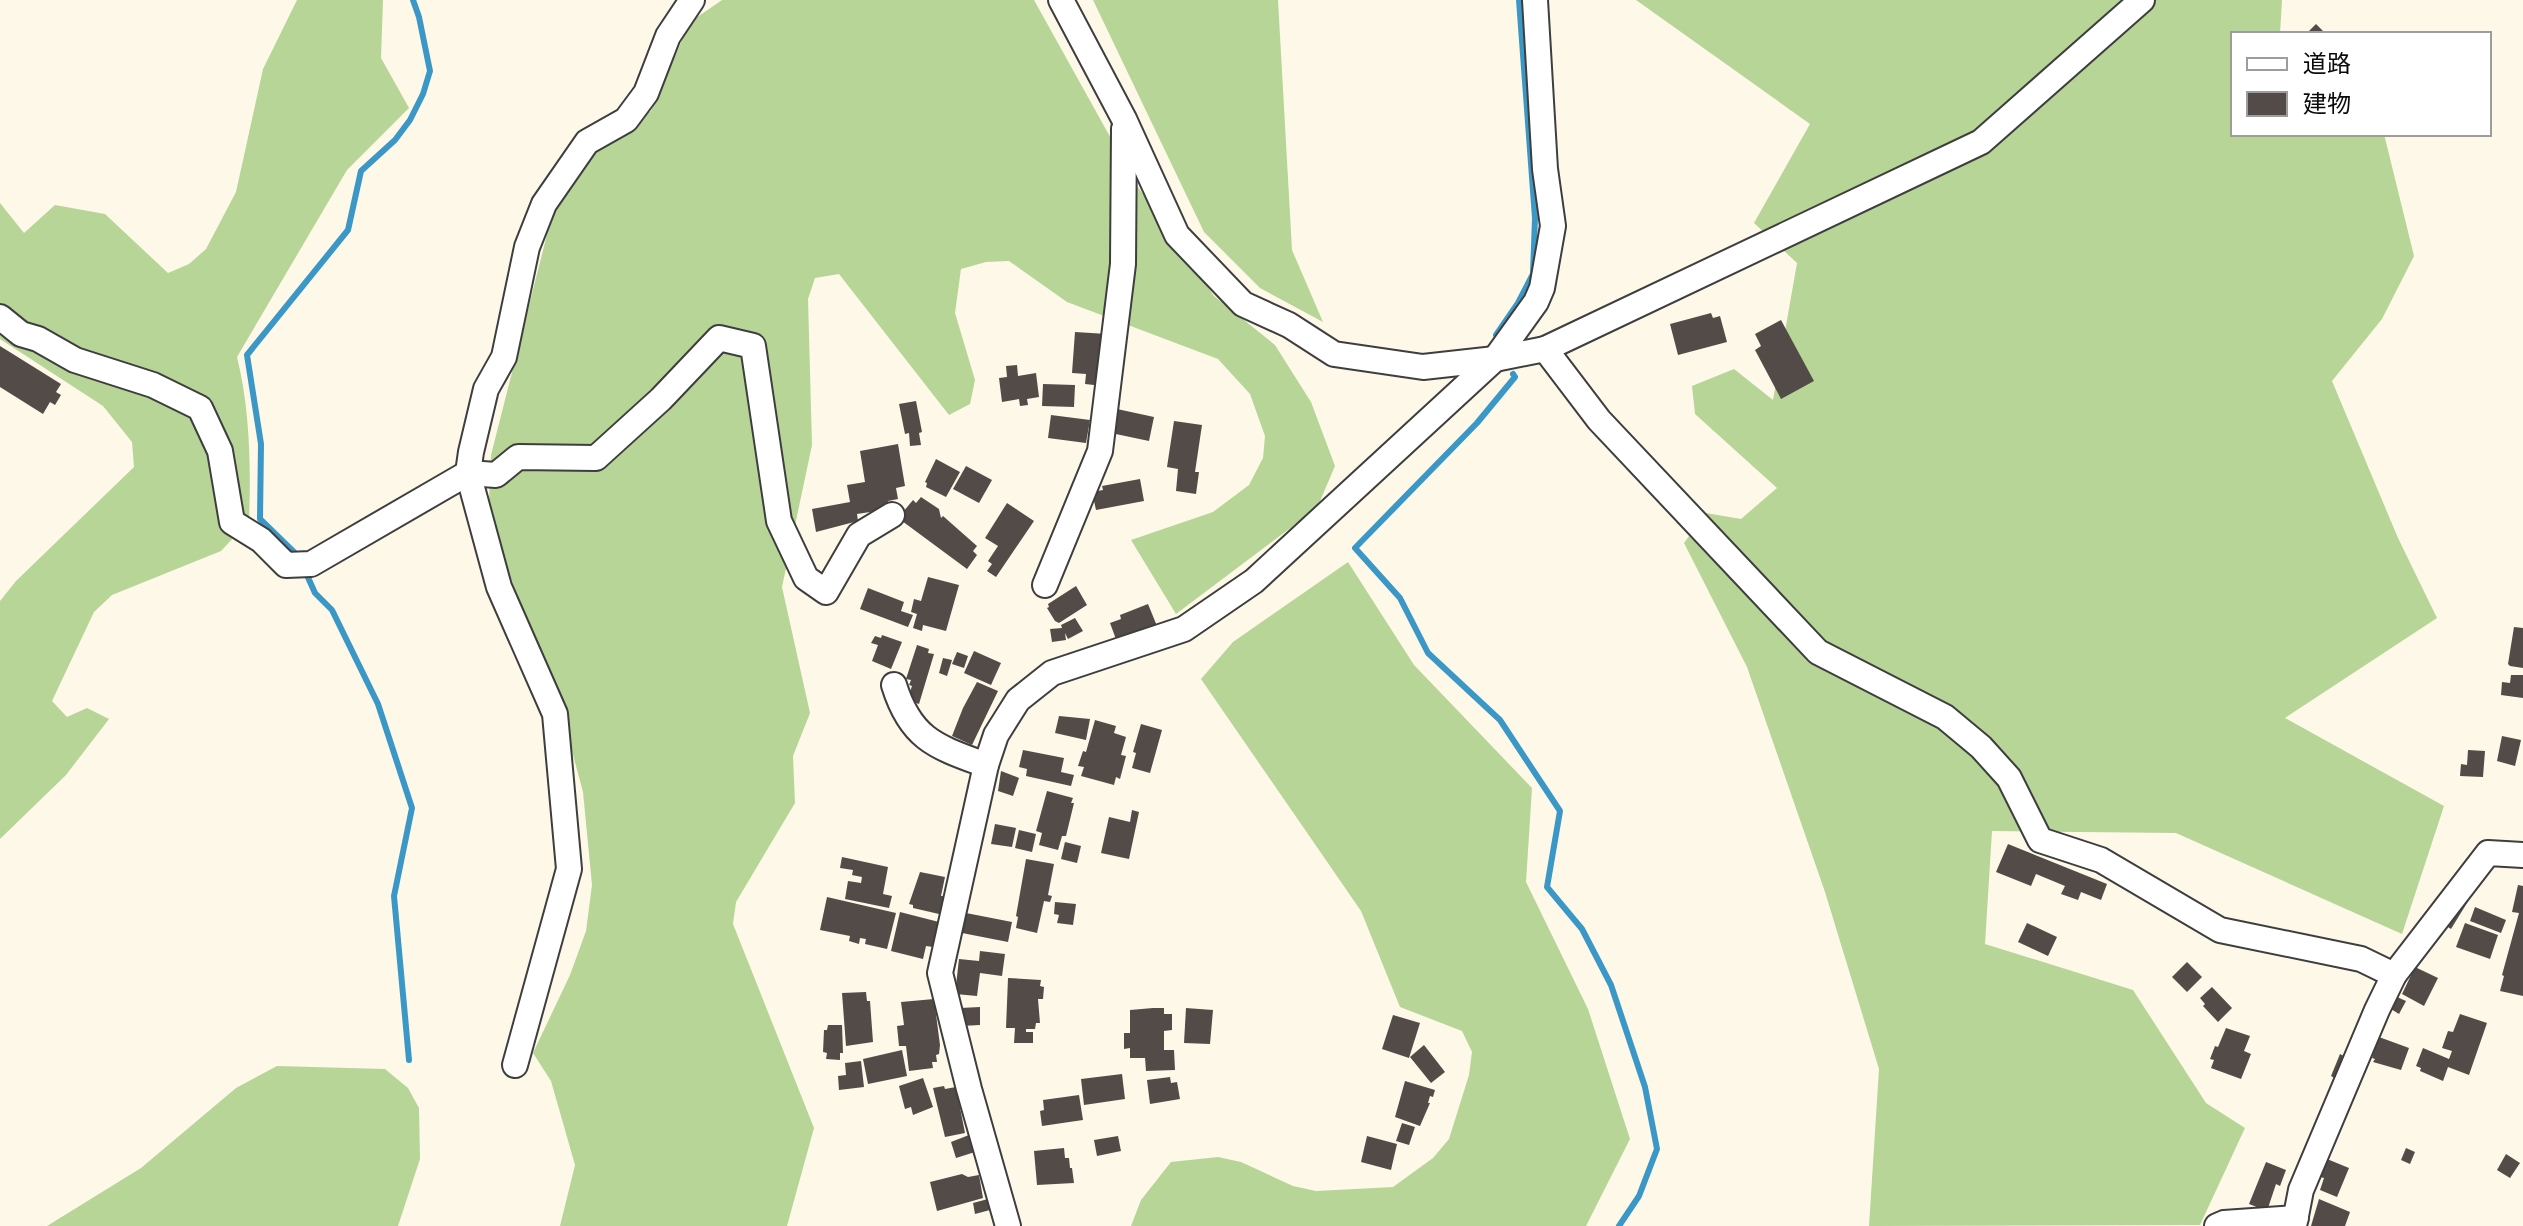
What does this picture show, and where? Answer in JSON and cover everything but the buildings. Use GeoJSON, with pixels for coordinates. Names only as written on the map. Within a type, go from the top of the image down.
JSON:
{"type":"FeatureCollection","features":[{"type":"Feature","properties":{"kind":"street"},"geometry":{"type":"LineString","coordinates":[[515,1065],[569,869],[555,714],[499,587],[468,473],[486,389],[504,357],[527,247],[544,204],[587,142],[626,120],[646,93],[668,36],[692,0]]}},
{"type":"Feature","properties":{"kind":"street"},"geometry":{"type":"LineString","coordinates":[[1061,0],[1124,119],[1177,235],[1243,304],[1289,325],[1334,354],[1423,367],[1495,359],[1545,349],[1981,142],[2142,0]]}},
{"type":"Feature","properties":{"kind":"street"},"geometry":{"type":"LineString","coordinates":[[1008,1226],[940,973],[986,765],[996,735],[1018,700],[1052,673],[1184,629],[1254,581],[1495,359],[1536,302],[1542,288],[1553,226],[1545,169],[1535,0]]}},
{"type":"Feature","properties":{"kind":"street"},"geometry":{"type":"LineString","coordinates":[[1045,585],[1100,451],[1123,264],[1124,119]]}},
{"type":"Feature","properties":{"kind":"street"},"geometry":{"type":"LineString","coordinates":[[0,317],[21,334],[38,339],[75,360],[153,385],[200,408],[220,451],[232,522],[261,540],[286,565],[311,564],[468,473],[496,475],[518,457],[596,458],[661,399],[719,338],[753,346],[779,521],[806,578],[826,592],[859,535],[892,515]]}},
{"type":"Feature","properties":{"kind":"street"},"geometry":{"type":"LineString","coordinates":[[1545,349],[1599,420],[1818,652],[1945,717],[1981,747],[2009,778],[2040,840],[2101,860],[2220,930],[2361,959],[2394,975]]}},
{"type":"Feature","properties":{"kind":"street"},"geometry":{"type":"LineString","coordinates":[[894,685],[900,706],[915,728],[939,748],[986,765]]}},
{"type":"Feature","properties":{"kind":"street"},"geometry":{"type":"LineString","coordinates":[[2217,1226],[2224,1223],[2295,1222],[2301,1190],[2394,975],[2488,853],[2523,855]]}},
{"type":"Feature","properties":{"kind":"green space"},"geometry":{"type":"Polygon","coordinates":[[[297,0],[383,0],[381,58],[409,108],[347,170],[237,357],[249,438],[249,521],[221,551],[112,595],[94,612],[52,701],[67,717],[87,708],[109,719],[66,775],[0,839],[0,601],[16,581],[134,467],[132,442],[103,406],[0,339],[0,203],[24,233],[55,205],[105,214],[168,273],[189,264],[206,249],[236,192],[263,69],[297,0]]]}},
{"type":"Feature","properties":{"kind":"green space"},"geometry":{"type":"Polygon","coordinates":[[[722,0],[1034,0],[1138,187],[1214,296],[1275,345],[1311,402],[1335,466],[1317,508],[1176,614],[1131,540],[1213,512],[1249,485],[1263,458],[1265,436],[1250,394],[1218,359],[1067,302],[1009,261],[986,262],[961,269],[955,313],[975,380],[970,404],[949,415],[839,274],[815,278],[808,299],[812,445],[782,587],[810,713],[793,756],[795,803],[736,902],[733,924],[814,1128],[787,1226],[560,1226],[575,1165],[551,1081],[533,1053],[570,975],[586,931],[592,885],[583,792],[556,692],[505,564],[489,501],[491,455],[554,207],[594,149],[651,111],[690,22],[722,0]]]}},
{"type":"Feature","properties":{"kind":"green space"},"geometry":{"type":"Polygon","coordinates":[[[1093,0],[1278,0],[1292,250],[1323,322],[1260,288],[1204,232],[1093,0]]]}},
{"type":"Feature","properties":{"kind":"green space"},"geometry":{"type":"Polygon","coordinates":[[[1636,0],[2282,0],[2280,32],[2231,32],[2231,136],[2384,136],[2414,256],[2382,319],[2332,381],[2398,538],[2437,618],[2285,718],[2444,806],[2402,934],[2176,833],[1992,831],[1985,944],[2133,990],[2206,1103],[2245,1128],[2200,1225],[1869,1226],[1879,1069],[1825,892],[1747,667],[1684,543],[1706,513],[1741,519],[1777,488],[1695,414],[1692,386],[1734,369],[1773,400],[1797,263],[1754,223],[1810,124],[1636,0]]]}},
{"type":"Feature","properties":{"kind":"green space"},"geometry":{"type":"Polygon","coordinates":[[[1348,562],[1414,665],[1532,788],[1526,882],[1588,1009],[1630,1139],[1586,1226],[1131,1226],[1141,1200],[1171,1162],[1218,1157],[1241,1162],[1293,1186],[1316,1191],[1393,1187],[1433,1158],[1449,1139],[1469,1075],[1472,1052],[1462,1031],[1400,1007],[1361,911],[1201,679],[1233,642],[1348,562]]]}},
{"type":"Feature","properties":{"kind":"green space"},"geometry":{"type":"Polygon","coordinates":[[[277,1066],[385,1069],[408,1088],[419,1108],[420,1159],[398,1226],[47,1226],[141,1168],[236,1088],[277,1066]]]}},
{"type":"Feature","properties":{"kind":"waterway"},"geometry":{"type":"LineString","coordinates":[[298,556],[260,519],[261,444],[247,355],[348,230],[361,171],[395,140],[410,120],[423,94],[430,71],[413,0]]}},
{"type":"Feature","properties":{"kind":"waterway"},"geometry":{"type":"LineString","coordinates":[[1498,339],[1496,335],[1533,274],[1535,218],[1519,0]]}},
{"type":"Feature","properties":{"kind":"waterway"},"geometry":{"type":"LineString","coordinates":[[1513,374],[1515,377],[1477,423],[1355,548],[1400,598],[1428,653],[1500,720],[1560,811],[1547,887],[1582,929],[1611,985],[1645,1087],[1657,1149],[1639,1196],[1619,1226]]}},
{"type":"Feature","properties":{"kind":"waterway"},"geometry":{"type":"LineString","coordinates":[[306,573],[315,593],[332,610],[378,704],[412,808],[394,896],[409,1060]]}}]}
